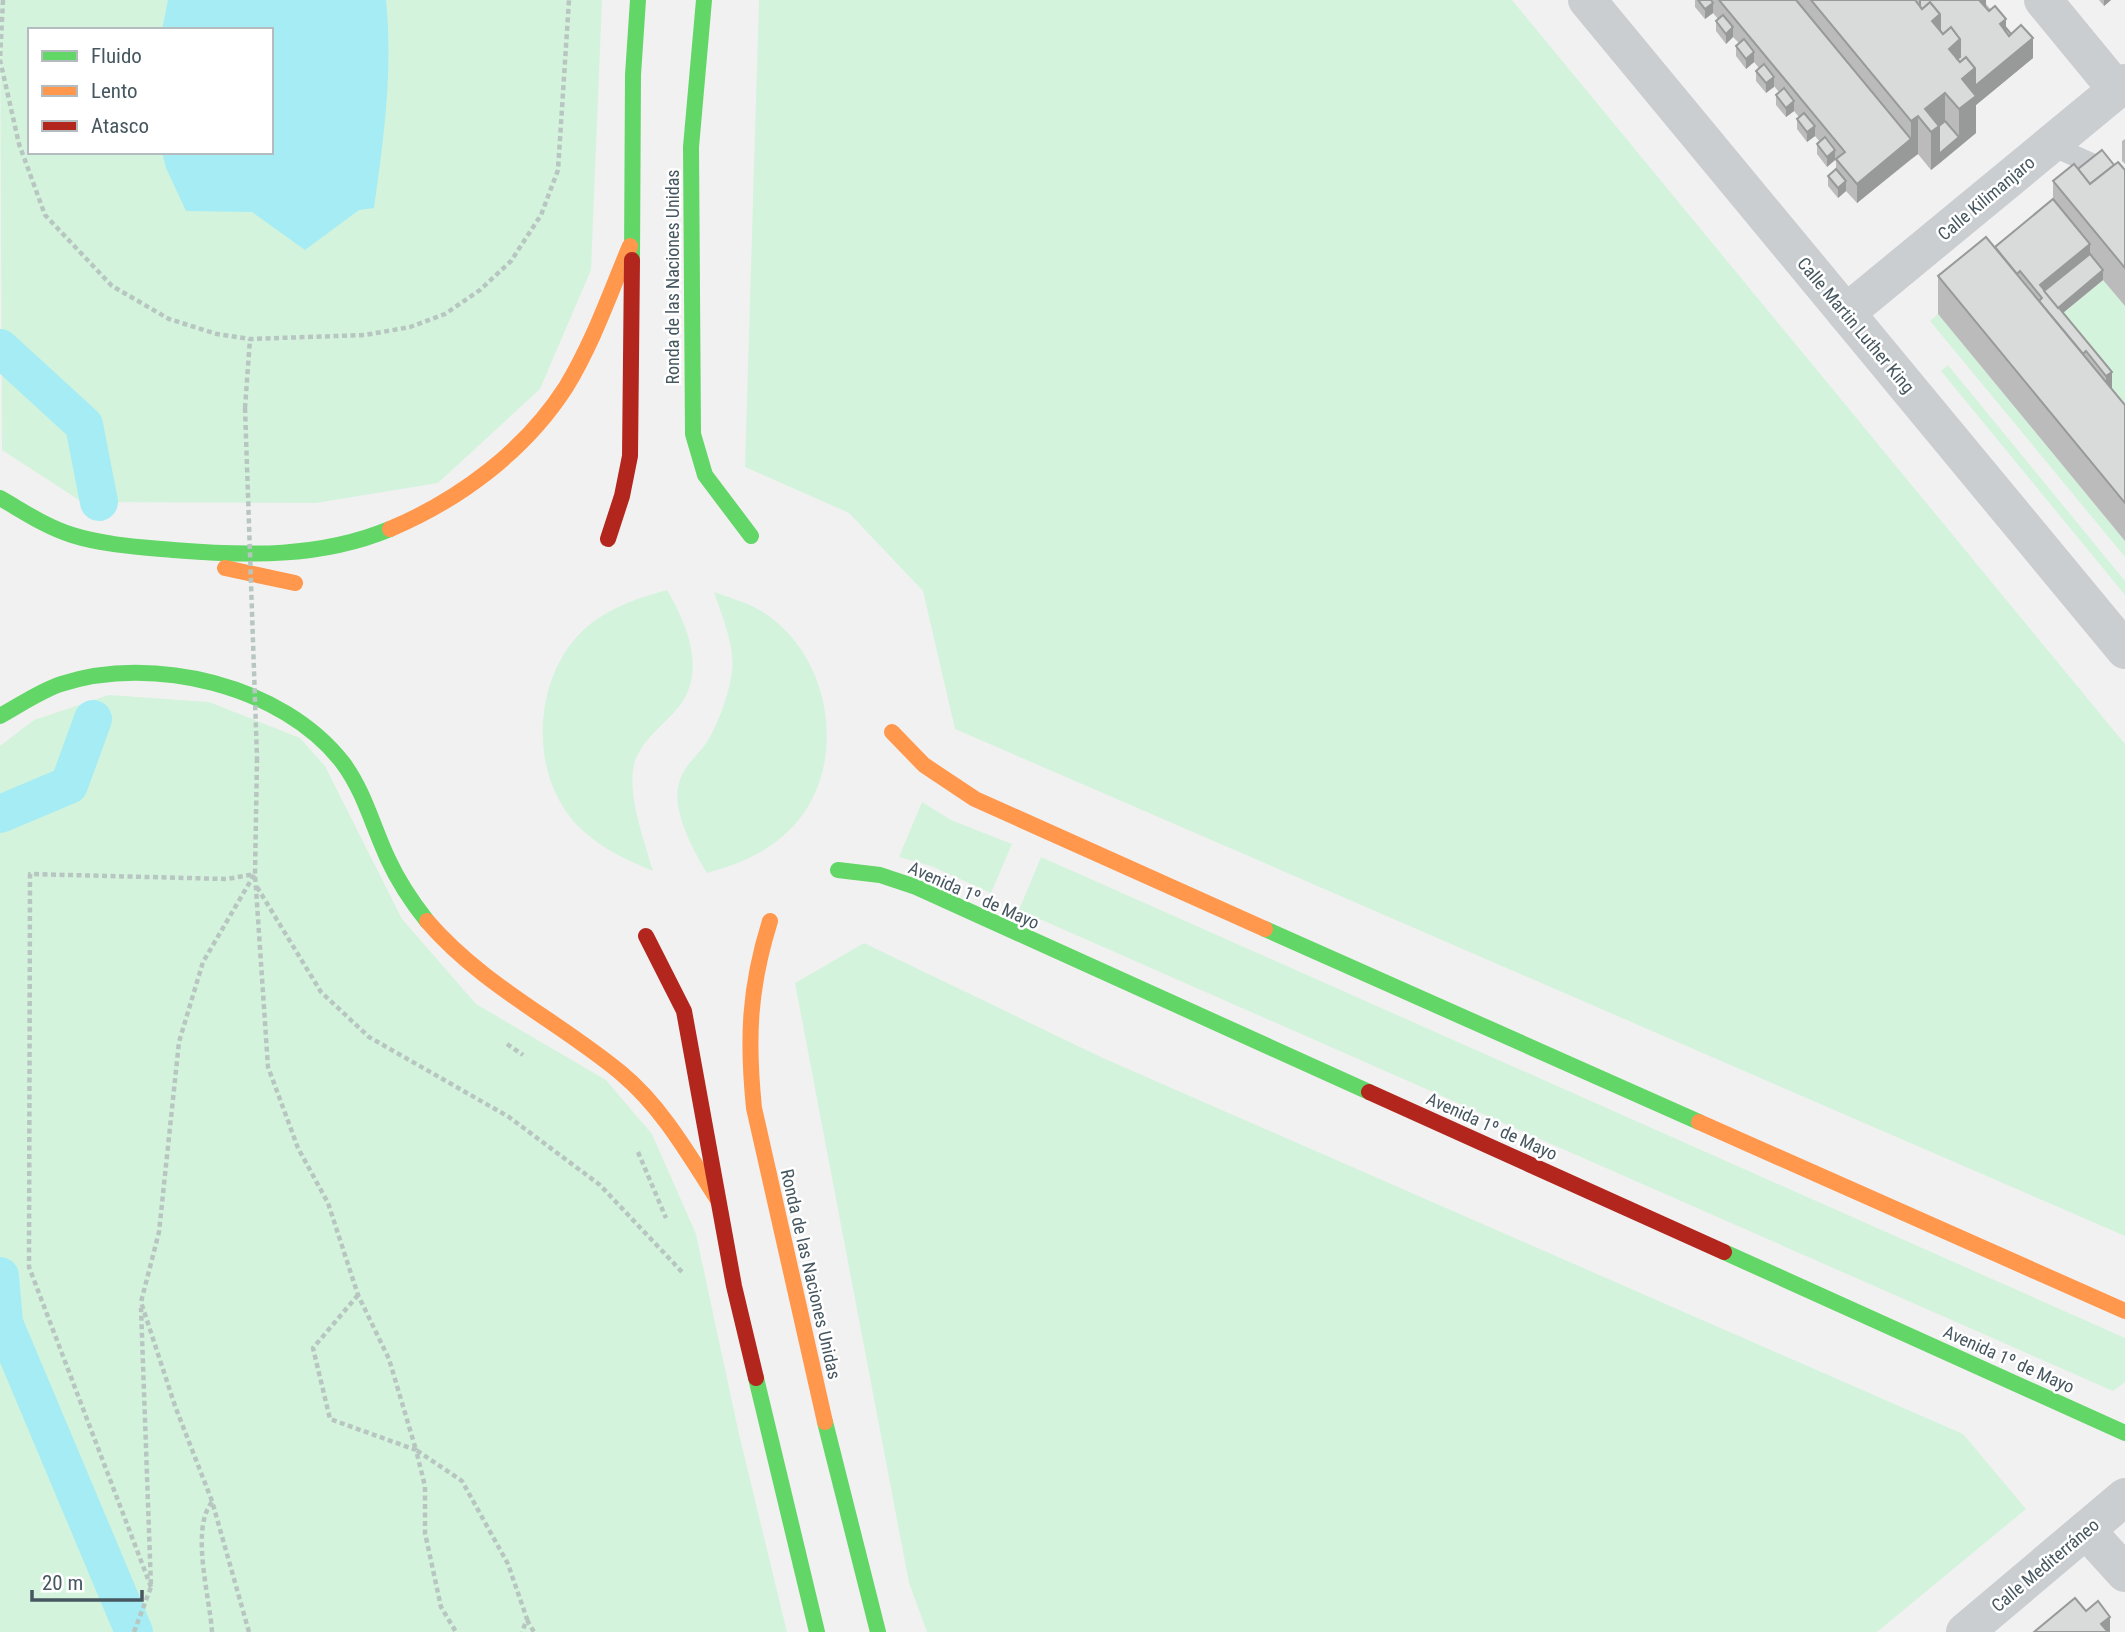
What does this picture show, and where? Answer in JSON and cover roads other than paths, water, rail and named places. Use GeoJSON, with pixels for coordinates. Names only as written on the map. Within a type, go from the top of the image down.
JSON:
{"type":"FeatureCollection","features":[{"type":"Feature","properties":{"kind":"main road"},"geometry":{"type":"LineString","coordinates":[[608,538],[622,496],[630,456],[633,75],[638,0]]}},
{"type":"Feature","properties":{"kind":"main road","name":"Ronda de las Naciones Unidas"},"geometry":{"type":"LineString","coordinates":[[704,0],[691,147],[692,434],[705,475],[751,536]]}},
{"type":"Feature","properties":{"kind":"main road"},"geometry":{"type":"LineString","coordinates":[[131,546],[206,552],[293,552],[346,544],[432,509],[479,479],[517,445],[555,402],[583,353],[630,246]]}},
{"type":"Feature","properties":{"kind":"main road"},"geometry":{"type":"LineString","coordinates":[[0,498],[58,530],[295,583]]}},
{"type":"Feature","properties":{"kind":"main road"},"geometry":{"type":"LineString","coordinates":[[0,716],[62,684],[119,674],[183,677],[242,692],[299,718],[326,740],[343,762],[363,795],[389,861],[433,929],[509,996],[624,1075],[667,1124],[718,1200]]}},
{"type":"Feature","properties":{"kind":"main road"},"geometry":{"type":"LineString","coordinates":[[892,732],[914,760],[947,785],[1010,815],[2125,1311]]}},
{"type":"Feature","properties":{"kind":"main road","name":"Avenida 1º de Mayo"},"geometry":{"type":"LineString","coordinates":[[838,870],[880,875],[916,887],[2125,1433]]}},
{"type":"Feature","properties":{"kind":"main road","name":"Ronda de las Naciones Unidas"},"geometry":{"type":"LineString","coordinates":[[770,921],[758,949],[751,983],[748,1036],[758,1129],[833,1463],[878,1632]]}},
{"type":"Feature","properties":{"kind":"main road"},"geometry":{"type":"LineString","coordinates":[[646,936],[684,1011],[718,1200],[771,1448],[817,1632]]}},
{"type":"Feature","properties":{"kind":"street","name":"Calle Martin Luther King"},"geometry":{"type":"LineString","coordinates":[[1587,0],[2125,650]]}},
{"type":"Feature","properties":{"kind":"street"},"geometry":{"type":"LineString","coordinates":[[2043,0],[2121,86]]}},
{"type":"Feature","properties":{"kind":"street","name":"Calle Kilimanjaro"},"geometry":{"type":"LineString","coordinates":[[1846,313],[2121,86]]}},
{"type":"Feature","properties":{"kind":"street","name":"Calle Mediterráneo"},"geometry":{"type":"LineString","coordinates":[[1965,1632],[2125,1497]]}},
{"type":"Feature","properties":{"kind":"street"},"geometry":{"type":"LineString","coordinates":[[2086,1530],[2125,1573]]}},
{"type":"Feature","properties":{"kind":"lane"},"geometry":{"type":"LineString","coordinates":[[2050,145],[2102,168],[2125,191]]}},
{"type":"Feature","properties":{"kind":"water"},"geometry":{"type":"Polygon","coordinates":[[[168,0],[386,0],[388,79],[374,208],[359,210],[305,250],[252,212],[186,211],[166,168],[162,154],[273,154],[273,28],[162,28],[168,0]]]}},
{"type":"Feature","properties":{"kind":"waterway"},"geometry":{"type":"LineString","coordinates":[[0,348],[84,425],[99,502]]}},
{"type":"Feature","properties":{"kind":"waterway"},"geometry":{"type":"LineString","coordinates":[[0,814],[69,785],[93,719]]}},
{"type":"Feature","properties":{"kind":"waterway"},"geometry":{"type":"LineString","coordinates":[[0,1276],[4,1323],[134,1632]]}}]}
